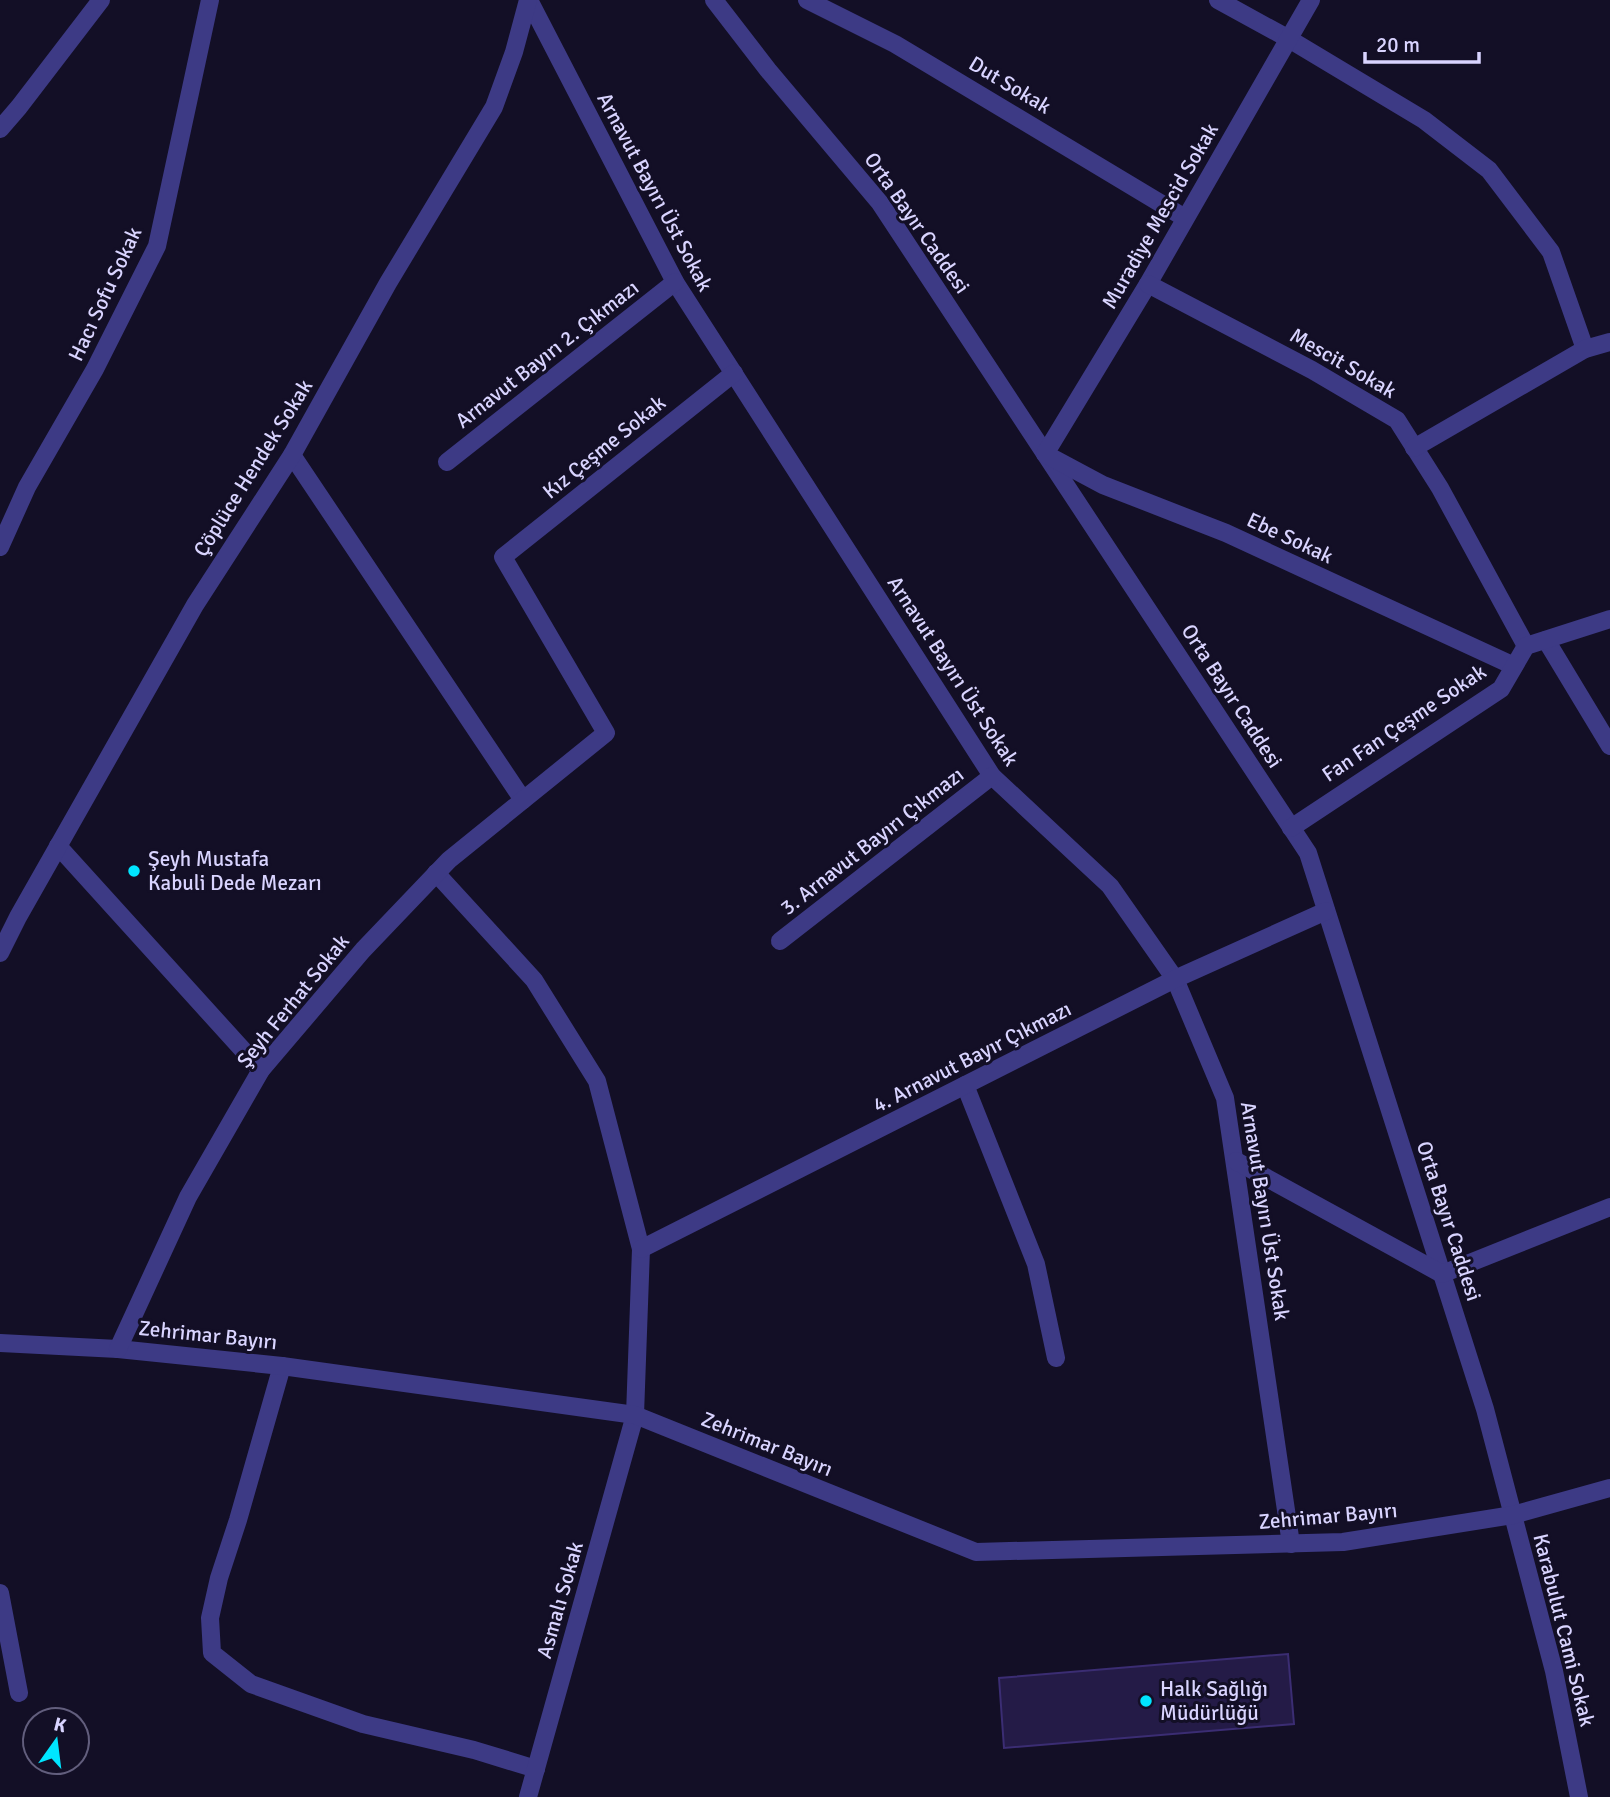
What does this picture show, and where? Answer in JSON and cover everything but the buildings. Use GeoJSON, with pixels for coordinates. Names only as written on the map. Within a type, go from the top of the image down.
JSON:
{"type":"FeatureCollection","features":[{"type":"Feature","properties":{"kind":"street"},"geometry":{"type":"LineString","coordinates":[[0,129],[101,0]]}},
{"type":"Feature","properties":{"kind":"street","name":"Hacı Sofu Sokak"},"geometry":{"type":"LineString","coordinates":[[0,547],[27,487],[95,369],[157,246],[209,0]]}},
{"type":"Feature","properties":{"kind":"street","name":"Arnavut Bayırı Üst Sokak"},"geometry":{"type":"LineString","coordinates":[[528,0],[675,282],[992,776],[1110,886],[1175,979],[1225,1098],[1291,1544]]}},
{"type":"Feature","properties":{"kind":"street","name":"Çöplüce Hendek Sokak"},"geometry":{"type":"LineString","coordinates":[[0,953],[195,604],[292,455],[388,284],[494,107],[514,52],[528,0]]}},
{"type":"Feature","properties":{"kind":"street","name":"Orta Bayır Caddesi"},"geometry":{"type":"LineString","coordinates":[[714,0],[768,70],[880,203],[1308,853],[1485,1409],[1513,1515]]}},
{"type":"Feature","properties":{"kind":"street","name":"Dut Sokak"},"geometry":{"type":"LineString","coordinates":[[807,0],[895,44],[1185,218]]}},
{"type":"Feature","properties":{"kind":"street"},"geometry":{"type":"LineString","coordinates":[[1217,0],[1289,39],[1424,120],[1489,170],[1551,252],[1585,349]]}},
{"type":"Feature","properties":{"kind":"street","name":"Muradiye Mescid Sokak"},"geometry":{"type":"LineString","coordinates":[[1045,454],[1148,284],[1311,0]]}},
{"type":"Feature","properties":{"kind":"street","name":"Arnavut Bayırı 2. Çıkmazı"},"geometry":{"type":"LineString","coordinates":[[447,462],[675,282]]}},
{"type":"Feature","properties":{"kind":"street","name":"Mescit Sokak"},"geometry":{"type":"LineString","coordinates":[[1148,284],[1312,370],[1397,420],[1440,488],[1526,646]]}},
{"type":"Feature","properties":{"kind":"street"},"geometry":{"type":"LineString","coordinates":[[1415,448],[1585,349],[1610,342]]}},
{"type":"Feature","properties":{"kind":"street","name":"Kız Çeşme Sokak"},"geometry":{"type":"LineString","coordinates":[[503,557],[734,373]]}},
{"type":"Feature","properties":{"kind":"street","name":"Ebe Sokak"},"geometry":{"type":"LineString","coordinates":[[1045,454],[1103,485],[1226,533],[1514,666]]}},
{"type":"Feature","properties":{"kind":"street"},"geometry":{"type":"LineString","coordinates":[[292,455],[523,800]]}},
{"type":"Feature","properties":{"kind":"street","name":"Şeyh Ferhat Sokak"},"geometry":{"type":"LineString","coordinates":[[118,1349],[188,1197],[261,1070],[363,950],[449,860],[606,733],[503,557]]}},
{"type":"Feature","properties":{"kind":"street"},"geometry":{"type":"LineString","coordinates":[[1526,646],[1610,619]]}},
{"type":"Feature","properties":{"kind":"street"},"geometry":{"type":"LineString","coordinates":[[1546,640],[1610,746]]}},
{"type":"Feature","properties":{"kind":"street","name":"Fan Fan Çeşme Sokak"},"geometry":{"type":"LineString","coordinates":[[1291,828],[1501,689],[1526,646]]}},
{"type":"Feature","properties":{"kind":"street","name":"3. Arnavut Bayırı Çıkmazı"},"geometry":{"type":"LineString","coordinates":[[780,941],[992,776]]}},
{"type":"Feature","properties":{"kind":"street"},"geometry":{"type":"LineString","coordinates":[[58,846],[261,1070]]}},
{"type":"Feature","properties":{"kind":"street","name":"Asmalı Sokak"},"geometry":{"type":"LineString","coordinates":[[436,873],[534,980],[597,1081],[641,1250],[635,1415],[528,1797]]}},
{"type":"Feature","properties":{"kind":"street","name":"4. Arnavut Bayır Çıkmazı"},"geometry":{"type":"LineString","coordinates":[[641,1250],[1175,979],[1326,911]]}},
{"type":"Feature","properties":{"kind":"street"},"geometry":{"type":"LineString","coordinates":[[965,1085],[1036,1264],[1056,1358]]}},
{"type":"Feature","properties":{"kind":"street"},"geometry":{"type":"LineString","coordinates":[[1236,1161],[1442,1274],[1610,1207]]}},
{"type":"Feature","properties":{"kind":"street","name":"Zehrimar Bayırı"},"geometry":{"type":"LineString","coordinates":[[0,1343],[118,1349],[282,1366],[635,1415],[976,1552],[1343,1542],[1513,1515],[1610,1488]]}},
{"type":"Feature","properties":{"kind":"street"},"geometry":{"type":"LineString","coordinates":[[282,1366],[219,1578],[210,1618],[212,1653],[251,1684],[363,1724],[474,1750],[536,1769]]}},
{"type":"Feature","properties":{"kind":"street","name":"Karabulut Cami Sokak"},"geometry":{"type":"LineString","coordinates":[[1513,1515],[1554,1671],[1579,1797]]}},
{"type":"Feature","properties":{"kind":"street"},"geometry":{"type":"LineString","coordinates":[[0,1593],[19,1693]]}},
{"type":"Feature","properties":{"kind":"place","name":"Şeyh Mustafa Kabuli Dede Mezarı"},"geometry":{"type":"Point","coordinates":[134,871]}},
{"type":"Feature","properties":{"kind":"place","name":"Halk Sağlığı Müdürlüğü"},"geometry":{"type":"Point","coordinates":[1146,1701]}}]}
